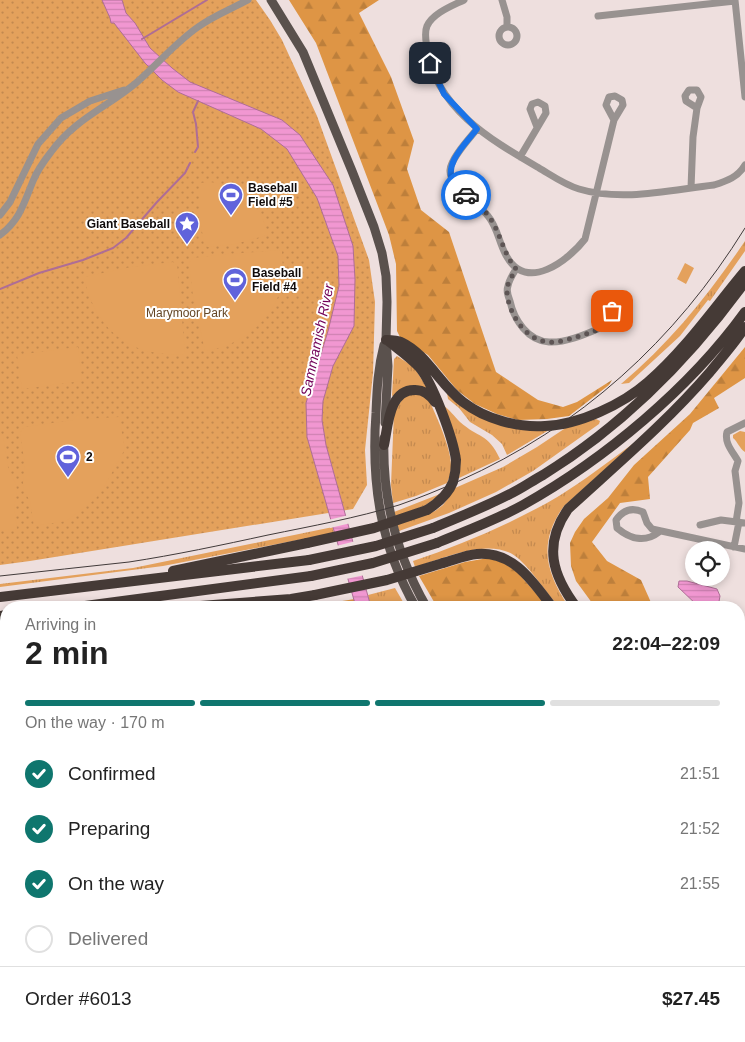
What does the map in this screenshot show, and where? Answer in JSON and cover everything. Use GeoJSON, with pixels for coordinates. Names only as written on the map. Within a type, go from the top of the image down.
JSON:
{"type":"FeatureCollection","features":[{"type":"Feature","properties":{"kind":"highway"},"geometry":{"type":"LineString","coordinates":[[386,340],[400,341],[410,348],[423,358],[463,402],[480,412],[498,420],[521,425],[546,426],[561,424],[619,403],[648,383],[679,350],[745,271]]}},
{"type":"Feature","properties":{"kind":"highway"},"geometry":{"type":"LineString","coordinates":[[0,597],[309,560],[368,548],[433,528],[511,494],[561,464],[615,425],[648,396],[700,340],[745,282]]}},
{"type":"Feature","properties":{"kind":"highway"},"geometry":{"type":"LineString","coordinates":[[123,601],[311,576],[373,563],[437,543],[480,526],[524,504],[577,471],[623,437],[667,399],[713,352],[745,312]]}},
{"type":"Feature","properties":{"kind":"highway"},"geometry":{"type":"LineString","coordinates":[[572,601],[565,592],[554,567],[554,543],[561,520],[568,509],[643,443],[689,396],[726,353],[745,327]]}},
{"type":"Feature","properties":{"kind":"highway"},"geometry":{"type":"LineString","coordinates":[[118,583],[374,528],[427,510],[445,496],[452,484],[455,473],[454,451],[442,413],[429,381],[420,368],[386,340]]}},
{"type":"Feature","properties":{"kind":"highway"},"geometry":{"type":"LineString","coordinates":[[384,445],[393,404],[403,392],[419,390],[426,392],[442,413]]}},
{"type":"Feature","properties":{"kind":"highway"},"geometry":{"type":"LineString","coordinates":[[265,601],[315,595],[387,580],[476,554],[501,556],[523,571],[547,601]]}},
{"type":"Feature","properties":{"kind":"main road"},"geometry":{"type":"LineString","coordinates":[[271,0],[303,52],[374,226],[386,276],[388,366],[384,445],[386,486],[393,526],[406,564],[424,601]]}},
{"type":"Feature","properties":{"kind":"main road"},"geometry":{"type":"LineString","coordinates":[[386,340],[378,366],[374,444],[376,489],[389,547],[399,574],[412,601]]}},
{"type":"Feature","properties":{"kind":"street"},"geometry":{"type":"LineString","coordinates":[[0,235],[13,223],[22,210],[34,179],[50,152],[67,132],[146,74],[198,27],[248,0]]}},
{"type":"Feature","properties":{"kind":"street"},"geometry":{"type":"LineString","coordinates":[[464,0],[433,17],[428,24],[426,30],[430,63],[434,77],[444,94],[477,129],[520,157],[577,189],[620,196],[714,185],[728,181],[737,175],[744,166]]}},
{"type":"Feature","properties":{"kind":"street"},"geometry":{"type":"LineString","coordinates":[[502,0],[507,17],[507,27]]}},
{"type":"Feature","properties":{"kind":"street"},"geometry":{"type":"LineString","coordinates":[[598,16],[735,0],[745,97]]}},
{"type":"Feature","properties":{"kind":"street"},"geometry":{"type":"LineString","coordinates":[[0,214],[10,202],[38,144],[61,118],[90,101],[126,90]]}},
{"type":"Feature","properties":{"kind":"street"},"geometry":{"type":"LineString","coordinates":[[691,188],[693,137],[697,108]]}},
{"type":"Feature","properties":{"kind":"street"},"geometry":{"type":"LineString","coordinates":[[477,129],[453,161],[450,170],[451,176],[455,185],[482,208],[492,221],[504,250],[516,269],[522,272],[534,272],[547,270],[564,261],[577,250],[585,239],[614,120]]}},
{"type":"Feature","properties":{"kind":"street"},"geometry":{"type":"LineString","coordinates":[[520,157],[537,127]]}},
{"type":"Feature","properties":{"kind":"street"},"geometry":{"type":"LineString","coordinates":[[516,269],[507,291],[515,318],[531,336],[542,341],[561,341],[604,326]]}},
{"type":"Feature","properties":{"kind":"street"},"geometry":{"type":"LineString","coordinates":[[734,547],[740,522],[735,471],[742,461],[726,442],[726,437],[727,432],[745,423]]}},
{"type":"Feature","properties":{"kind":"street"},"geometry":{"type":"LineString","coordinates":[[659,532],[645,539],[637,538],[624,534],[617,528],[616,520],[622,512],[637,509],[643,512],[647,523],[652,529],[659,532],[745,549]]}},
{"type":"Feature","properties":{"kind":"street"},"geometry":{"type":"LineString","coordinates":[[700,525],[721,520],[740,522]]}},
{"type":"Feature","properties":{"kind":"green space","name":"Marymoor Park"},"geometry":{"type":"Polygon","coordinates":[[[0,0],[256,0],[270,20],[282,40],[317,116],[369,260],[375,302],[373,373],[365,450],[367,485],[353,509],[0,565],[0,0]]]}},
{"type":"Feature","properties":{"kind":"green space"},"geometry":{"type":"Polygon","coordinates":[[[289,0],[379,0],[359,13],[391,77],[414,141],[407,169],[421,210],[449,232],[496,372],[538,400],[563,407],[577,402],[612,380],[609,385],[569,416],[518,420],[497,414],[475,404],[457,390],[428,355],[400,337],[397,331],[396,264],[389,235],[316,43],[289,0]]]}},
{"type":"Feature","properties":{"kind":"green space","name":"Baseball Field #5"},"geometry":{"type":"Polygon","coordinates":[[[210,182],[232,187],[249,198],[260,214],[268,235],[235,244],[208,247],[204,244],[200,219],[200,183],[210,182]]]}},
{"type":"Feature","properties":{"kind":"green space"},"geometry":{"type":"Polygon","coordinates":[[[745,241],[745,251],[710,301],[708,300],[680,336],[629,383],[621,384],[656,352],[688,317],[718,280],[745,241]]]}},
{"type":"Feature","properties":{"kind":"green space","name":"Baseball Field #4"},"geometry":{"type":"Polygon","coordinates":[[[282,250],[283,274],[281,289],[267,315],[258,326],[233,343],[205,351],[193,296],[189,263],[193,258],[282,250]]]}},
{"type":"Feature","properties":{"kind":"green space"},"geometry":{"type":"Polygon","coordinates":[[[173,262],[177,265],[185,354],[165,354],[148,351],[118,337],[106,326],[97,312],[89,296],[84,277],[131,267],[173,262]]]}},
{"type":"Feature","properties":{"kind":"green space"},"geometry":{"type":"Polygon","coordinates":[[[685,263],[694,268],[686,284],[677,279],[685,263]]]}},
{"type":"Feature","properties":{"kind":"green space"},"geometry":{"type":"Polygon","coordinates":[[[78,347],[82,381],[22,389],[17,355],[78,347]]]}},
{"type":"Feature","properties":{"kind":"green space"},"geometry":{"type":"Polygon","coordinates":[[[745,347],[745,378],[714,398],[719,408],[693,423],[690,430],[648,477],[650,499],[620,503],[592,542],[607,561],[641,580],[650,601],[591,601],[576,581],[571,566],[570,543],[575,532],[584,519],[608,498],[634,465],[690,414],[745,347]]]}},
{"type":"Feature","properties":{"kind":"green space"},"geometry":{"type":"Polygon","coordinates":[[[397,356],[414,367],[427,388],[392,396],[394,359],[397,356]]]}},
{"type":"Feature","properties":{"kind":"green space"},"geometry":{"type":"Polygon","coordinates":[[[418,393],[428,398],[439,423],[451,460],[450,473],[447,483],[393,503],[391,485],[394,412],[405,395],[418,393]]]}},
{"type":"Feature","properties":{"kind":"green space"},"geometry":{"type":"Polygon","coordinates":[[[447,393],[469,411],[549,430],[507,455],[502,444],[492,435],[470,422],[459,408],[448,399],[447,393]]]}},
{"type":"Feature","properties":{"kind":"green space"},"geometry":{"type":"Polygon","coordinates":[[[443,405],[466,427],[487,440],[500,459],[459,478],[459,450],[443,405]]]}},
{"type":"Feature","properties":{"kind":"green space","name":"2"},"geometry":{"type":"Polygon","coordinates":[[[78,414],[84,419],[119,417],[125,449],[96,498],[66,521],[34,526],[30,501],[24,491],[25,465],[20,433],[24,427],[73,420],[78,414]]]}},
{"type":"Feature","properties":{"kind":"green space"},"geometry":{"type":"Polygon","coordinates":[[[596,419],[600,421],[599,424],[533,471],[496,492],[449,513],[399,531],[397,524],[435,511],[443,505],[455,488],[503,467],[567,427],[596,419]]]}},
{"type":"Feature","properties":{"kind":"green space"},"geometry":{"type":"Polygon","coordinates":[[[740,431],[745,432],[745,452],[733,438],[733,435],[740,431]]]}},
{"type":"Feature","properties":{"kind":"green space"},"geometry":{"type":"Polygon","coordinates":[[[0,433],[3,435],[8,467],[16,485],[17,493],[14,506],[17,529],[0,531],[0,433]]]}},
{"type":"Feature","properties":{"kind":"green space"},"geometry":{"type":"Polygon","coordinates":[[[634,443],[564,506],[550,532],[548,557],[550,569],[554,582],[565,601],[554,601],[519,559],[508,552],[496,549],[483,549],[454,554],[415,567],[413,561],[487,532],[524,515],[559,496],[634,443]]]}},
{"type":"Feature","properties":{"kind":"green space"},"geometry":{"type":"Polygon","coordinates":[[[445,492],[424,506],[395,517],[394,512],[445,492]]]}},
{"type":"Feature","properties":{"kind":"green space"},"geometry":{"type":"Polygon","coordinates":[[[333,527],[334,533],[163,566],[0,587],[0,584],[133,568],[333,527]]]}},
{"type":"Feature","properties":{"kind":"green space"},"geometry":{"type":"Polygon","coordinates":[[[488,558],[504,563],[518,573],[543,601],[434,601],[419,576],[465,562],[488,558]]]}},
{"type":"Feature","properties":{"kind":"green space"},"geometry":{"type":"Polygon","coordinates":[[[395,588],[403,601],[370,601],[368,595],[395,588]]]}},
{"type":"Feature","properties":{"kind":"shaded area"},"geometry":{"type":"Polygon","coordinates":[[[102,0],[122,0],[126,13],[135,23],[150,48],[172,68],[190,82],[282,120],[300,135],[333,185],[353,246],[355,279],[354,326],[333,366],[323,401],[322,420],[326,445],[369,601],[354,601],[307,437],[306,403],[328,331],[339,286],[338,256],[317,198],[287,149],[261,129],[178,92],[162,80],[145,63],[114,23],[111,23],[102,0]]]}},
{"type":"Feature","properties":{"kind":"shaded area"},"geometry":{"type":"Polygon","coordinates":[[[679,581],[685,581],[685,586],[706,586],[717,589],[720,596],[719,601],[693,601],[678,587],[679,581]]]}},
{"type":"Feature","properties":{"kind":"pier"},"geometry":{"type":"Polygon","coordinates":[[[349,515],[351,523],[330,528],[328,520],[349,515]]]}},
{"type":"Feature","properties":{"kind":"pier"},"geometry":{"type":"Polygon","coordinates":[[[356,541],[365,575],[346,579],[336,546],[356,541]]]}},
{"type":"Feature","properties":{"kind":"waterway"},"geometry":{"type":"LineString","coordinates":[[142,39],[207,0]]}},
{"type":"Feature","properties":{"kind":"waterway"},"geometry":{"type":"LineString","coordinates":[[195,152],[198,147],[193,112],[198,101]]}},
{"type":"Feature","properties":{"kind":"waterway"},"geometry":{"type":"LineString","coordinates":[[0,289],[39,273],[83,260],[113,248],[126,238],[185,173],[190,163]]}},
{"type":"Feature","properties":{"kind":"tram line"},"geometry":{"type":"LineString","coordinates":[[0,576],[129,562],[334,522],[399,505],[459,481],[545,435],[621,377],[688,308],[718,269],[745,228]]}},
{"type":"Feature","properties":{"kind":"way so far"},"geometry":{"type":"LineString","coordinates":[[466,195],[482,208],[492,221],[508,258],[516,269],[507,291],[515,318],[531,336],[542,341],[561,341],[604,326],[612,311]]}},
{"type":"Feature","properties":{"kind":"place","name":"Baseball Field #5"},"geometry":{"type":"Point","coordinates":[231,216]}},
{"type":"Feature","properties":{"kind":"place","name":"Giant Baseball"},"geometry":{"type":"Point","coordinates":[187,245]}},
{"type":"Feature","properties":{"kind":"place","name":"Baseball Field #4"},"geometry":{"type":"Point","coordinates":[235,301]}},
{"type":"Feature","properties":{"kind":"place","name":"2"},"geometry":{"type":"Point","coordinates":[68,478]}},
{"type":"Feature","properties":{"kind":"route"},"geometry":{"type":"LineString","coordinates":[[430,63],[434,77],[444,94],[477,129],[453,161],[450,170],[455,185],[466,195]]}},
{"type":"Feature","properties":{"kind":"water label","name":"Sammamish River"},"geometry":{"type":"Point","coordinates":[317,340]}}]}
